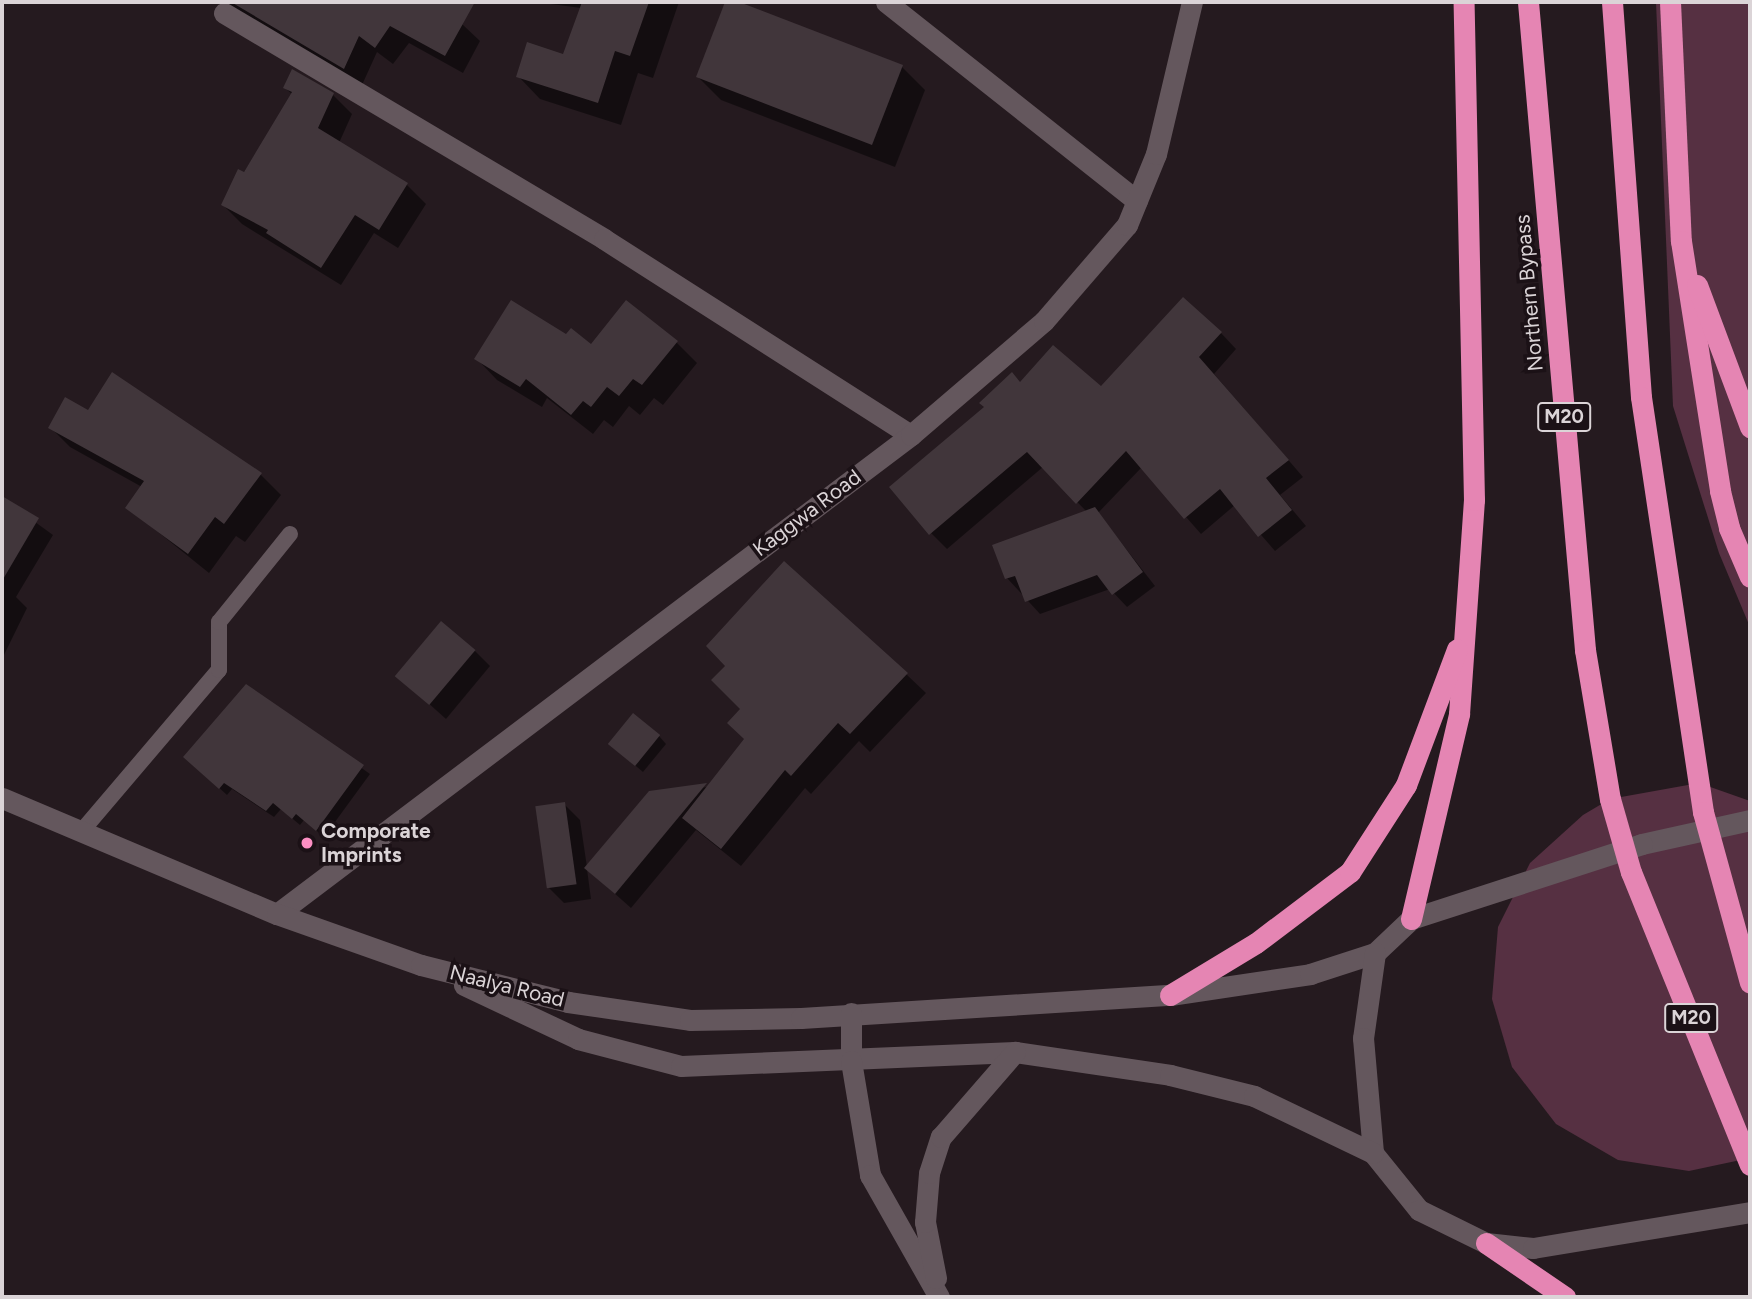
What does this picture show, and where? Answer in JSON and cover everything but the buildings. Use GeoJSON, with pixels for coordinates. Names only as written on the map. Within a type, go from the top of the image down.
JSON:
{"type":"FeatureCollection","features":[{"type":"Feature","properties":{"kind":"highway"},"geometry":{"type":"LineString","coordinates":[[1411,919],[1459,714],[1474,500],[1464,2]]}},
{"type":"Feature","properties":{"kind":"highway","name":"Northern Bypass"},"geometry":{"type":"LineString","coordinates":[[1528,2],[1585,650],[1617,829],[1631,872],[1750,1165]]}},
{"type":"Feature","properties":{"kind":"highway"},"geometry":{"type":"LineString","coordinates":[[1612,2],[1641,397],[1703,812],[1750,983]]}},
{"type":"Feature","properties":{"kind":"highway"},"geometry":{"type":"LineString","coordinates":[[1670,2],[1681,241],[1720,492],[1729,528],[1750,577]]}},
{"type":"Feature","properties":{"kind":"highway"},"geometry":{"type":"LineString","coordinates":[[1681,241],[1750,428]]}},
{"type":"Feature","properties":{"kind":"highway"},"geometry":{"type":"LineString","coordinates":[[1170,995],[1256,943],[1350,872],[1406,785],[1465,627]]}},
{"type":"Feature","properties":{"kind":"highway"},"geometry":{"type":"LineString","coordinates":[[1486,1243],[1565,1297]]}},
{"type":"Feature","properties":{"kind":"main road"},"geometry":{"type":"LineString","coordinates":[[886,2],[1137,201]]}},
{"type":"Feature","properties":{"kind":"main road","name":"Kaggwa Road"},"geometry":{"type":"LineString","coordinates":[[277,915],[911,435],[1044,321],[1127,225],[1174,91],[1192,2]]}},
{"type":"Feature","properties":{"kind":"main road"},"geometry":{"type":"LineString","coordinates":[[224,13],[604,239],[911,435]]}},
{"type":"Feature","properties":{"kind":"main road","name":"Naalya Road"},"geometry":{"type":"LineString","coordinates":[[2,798],[277,915],[421,965],[568,1002],[690,1020],[1170,995],[1310,974],[1375,953]]}},
{"type":"Feature","properties":{"kind":"main road"},"geometry":{"type":"LineString","coordinates":[[1373,1153],[1363,1038],[1375,953],[1411,919],[1642,844],[1750,820]]}},
{"type":"Feature","properties":{"kind":"main road"},"geometry":{"type":"LineString","coordinates":[[421,965],[578,1039],[681,1066],[851,1061],[1015,1052],[1170,1075],[1254,1096],[1373,1153],[1419,1210],[1486,1243],[1533,1248],[1750,1212]]}},
{"type":"Feature","properties":{"kind":"main road"},"geometry":{"type":"LineString","coordinates":[[851,1013],[851,1061],[870,1175],[939,1297]]}},
{"type":"Feature","properties":{"kind":"main road"},"geometry":{"type":"LineString","coordinates":[[939,1297],[925,1223],[929,1173],[941,1137],[1015,1052]]}},
{"type":"Feature","properties":{"kind":"lane"},"geometry":{"type":"LineString","coordinates":[[81,832],[219,670],[219,622],[290,534]]}},
{"type":"Feature","properties":{"kind":"shaded area"},"geometry":{"type":"Polygon","coordinates":[[[1656,2],[1750,2],[1750,627],[1719,553],[1673,406],[1656,2]]]}},
{"type":"Feature","properties":{"kind":"shaded area"},"geometry":{"type":"Polygon","coordinates":[[[1699,783],[1750,801],[1750,1158],[1689,1171],[1618,1160],[1556,1124],[1512,1067],[1492,999],[1498,927],[1530,863],[1583,815],[1610,799],[1699,783]]]}},
{"type":"Feature","properties":{"kind":"place","name":"Comporate Imprints"},"geometry":{"type":"Point","coordinates":[307,843]}}]}
